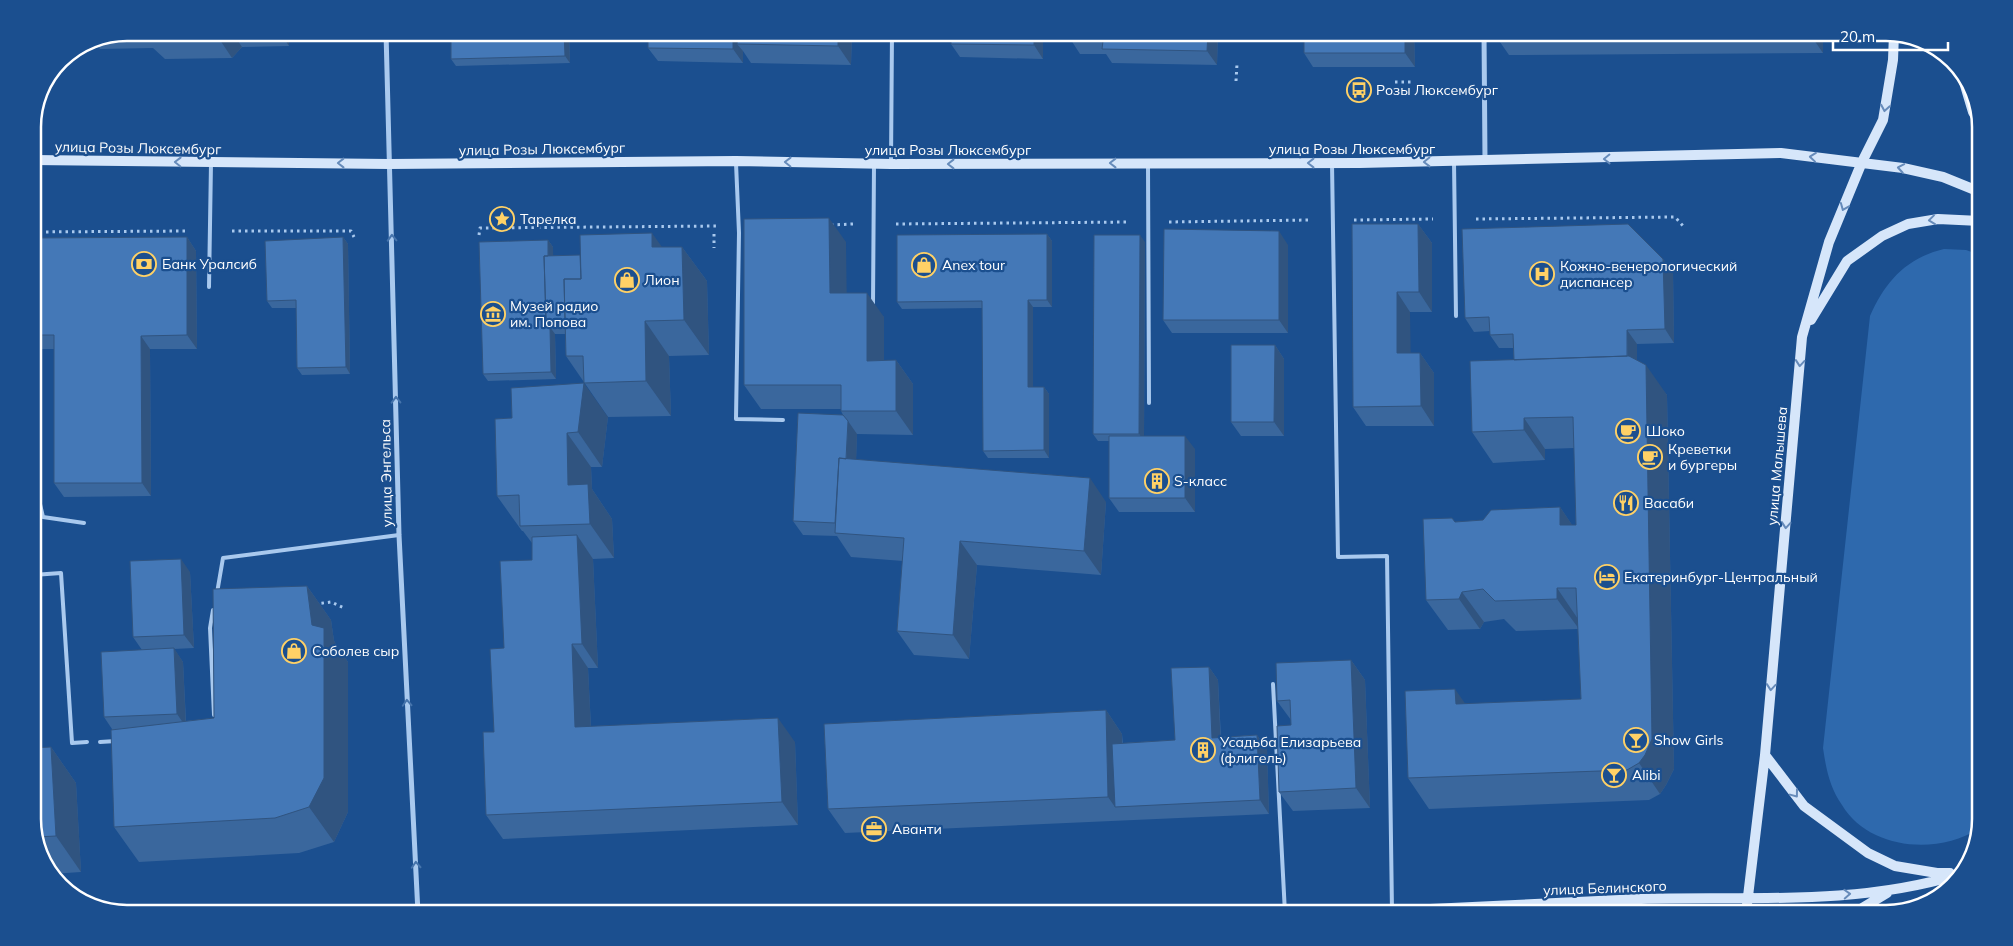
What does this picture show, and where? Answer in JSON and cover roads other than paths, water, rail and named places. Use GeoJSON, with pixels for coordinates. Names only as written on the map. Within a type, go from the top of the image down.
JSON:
{"type":"FeatureCollection","features":[{"type":"Feature","properties":{"kind":"main road","name":"улица Малышева"},"geometry":{"type":"LineString","coordinates":[[1746,905],[1765,755],[1802,337],[1829,242],[1862,162],[1883,120],[1893,60],[1894,42]]}},
{"type":"Feature","properties":{"kind":"main road","name":"улица Розы Люксембург"},"geometry":{"type":"LineString","coordinates":[[41,160],[389,164],[736,161],[874,164],[1332,163],[1485,162],[1781,154],[1903,168],[1943,177],[1972,189]]}},
{"type":"Feature","properties":{"kind":"main road"},"geometry":{"type":"LineString","coordinates":[[1802,337],[1847,261],[1882,236],[1908,224],[1938,219],[1972,221]]}},
{"type":"Feature","properties":{"kind":"main road"},"geometry":{"type":"LineString","coordinates":[[1765,755],[1804,806],[1868,853],[1895,866],[1937,873],[1952,873]]}},
{"type":"Feature","properties":{"kind":"main road"},"geometry":{"type":"LineString","coordinates":[[1869,905],[1890,892],[1950,875]]}},
{"type":"Feature","properties":{"kind":"main road","name":"улица Белинского"},"geometry":{"type":"LineString","coordinates":[[1527,905],[1642,899],[1746,900],[1890,892]]}},
{"type":"Feature","properties":{"kind":"street","name":"улица Энгельса"},"geometry":{"type":"LineString","coordinates":[[386,41],[398,535],[418,905]]}},
{"type":"Feature","properties":{"kind":"street"},"geometry":{"type":"LineString","coordinates":[[1484,41],[1485,162]]}},
{"type":"Feature","properties":{"kind":"lane"},"geometry":{"type":"LineString","coordinates":[[891,164],[892,41]]}},
{"type":"Feature","properties":{"kind":"lane"},"geometry":{"type":"LineString","coordinates":[[736,161],[739,225],[736,419],[783,420]]}},
{"type":"Feature","properties":{"kind":"lane"},"geometry":{"type":"LineString","coordinates":[[1454,162],[1456,316]]}},
{"type":"Feature","properties":{"kind":"lane"},"geometry":{"type":"LineString","coordinates":[[209,287],[211,163]]}},
{"type":"Feature","properties":{"kind":"lane"},"geometry":{"type":"LineString","coordinates":[[1148,163],[1149,403]]}},
{"type":"Feature","properties":{"kind":"lane"},"geometry":{"type":"LineString","coordinates":[[1332,163],[1338,557],[1387,556],[1392,905]]}},
{"type":"Feature","properties":{"kind":"lane"},"geometry":{"type":"LineString","coordinates":[[873,304],[874,164]]}},
{"type":"Feature","properties":{"kind":"lane"},"geometry":{"type":"LineString","coordinates":[[41,508],[43,517],[84,523]]}},
{"type":"Feature","properties":{"kind":"lane"},"geometry":{"type":"LineString","coordinates":[[214,726],[210,628],[223,558],[398,535]]}},
{"type":"Feature","properties":{"kind":"lane"},"geometry":{"type":"LineString","coordinates":[[41,575],[61,573],[72,743],[87,742]]}},
{"type":"Feature","properties":{"kind":"lane"},"geometry":{"type":"LineString","coordinates":[[1273,684],[1285,905]]}},
{"type":"Feature","properties":{"kind":"lane"},"geometry":{"type":"LineString","coordinates":[[100,742],[124,740]]}},
{"type":"Feature","properties":{"kind":"place","name":"Розы Люксембург"},"geometry":{"type":"Point","coordinates":[1359,90]}},
{"type":"Feature","properties":{"kind":"place","name":"Тарелка"},"geometry":{"type":"Point","coordinates":[502,219]}},
{"type":"Feature","properties":{"kind":"place","name":"Банк Уралсиб"},"geometry":{"type":"Point","coordinates":[144,264]}},
{"type":"Feature","properties":{"kind":"place","name":"Anex tour"},"geometry":{"type":"Point","coordinates":[924,265]}},
{"type":"Feature","properties":{"kind":"place","name":"Кожно-венерологический диспансер"},"geometry":{"type":"Point","coordinates":[1542,274]}},
{"type":"Feature","properties":{"kind":"place","name":"Лион"},"geometry":{"type":"Point","coordinates":[627,280]}},
{"type":"Feature","properties":{"kind":"place","name":"Музей радио им. Попова"},"geometry":{"type":"Point","coordinates":[493,314]}},
{"type":"Feature","properties":{"kind":"place","name":"Шоко"},"geometry":{"type":"Point","coordinates":[1628,431]}},
{"type":"Feature","properties":{"kind":"place","name":"Креветки и бургеры"},"geometry":{"type":"Point","coordinates":[1650,457]}},
{"type":"Feature","properties":{"kind":"place","name":"S-класс"},"geometry":{"type":"Point","coordinates":[1157,481]}},
{"type":"Feature","properties":{"kind":"place","name":"Васаби"},"geometry":{"type":"Point","coordinates":[1626,503]}},
{"type":"Feature","properties":{"kind":"place","name":"Екатеринбург-Центральный"},"geometry":{"type":"Point","coordinates":[1607,577]}},
{"type":"Feature","properties":{"kind":"place","name":"Соболев сыр"},"geometry":{"type":"Point","coordinates":[294,651]}},
{"type":"Feature","properties":{"kind":"place","name":"Show Girls"},"geometry":{"type":"Point","coordinates":[1636,740]}},
{"type":"Feature","properties":{"kind":"place","name":"Усадьба Елизарьева (флигель)"},"geometry":{"type":"Point","coordinates":[1203,750]}},
{"type":"Feature","properties":{"kind":"place","name":"Alibi"},"geometry":{"type":"Point","coordinates":[1614,775]}},
{"type":"Feature","properties":{"kind":"place","name":"Аванти"},"geometry":{"type":"Point","coordinates":[874,829]}}]}
